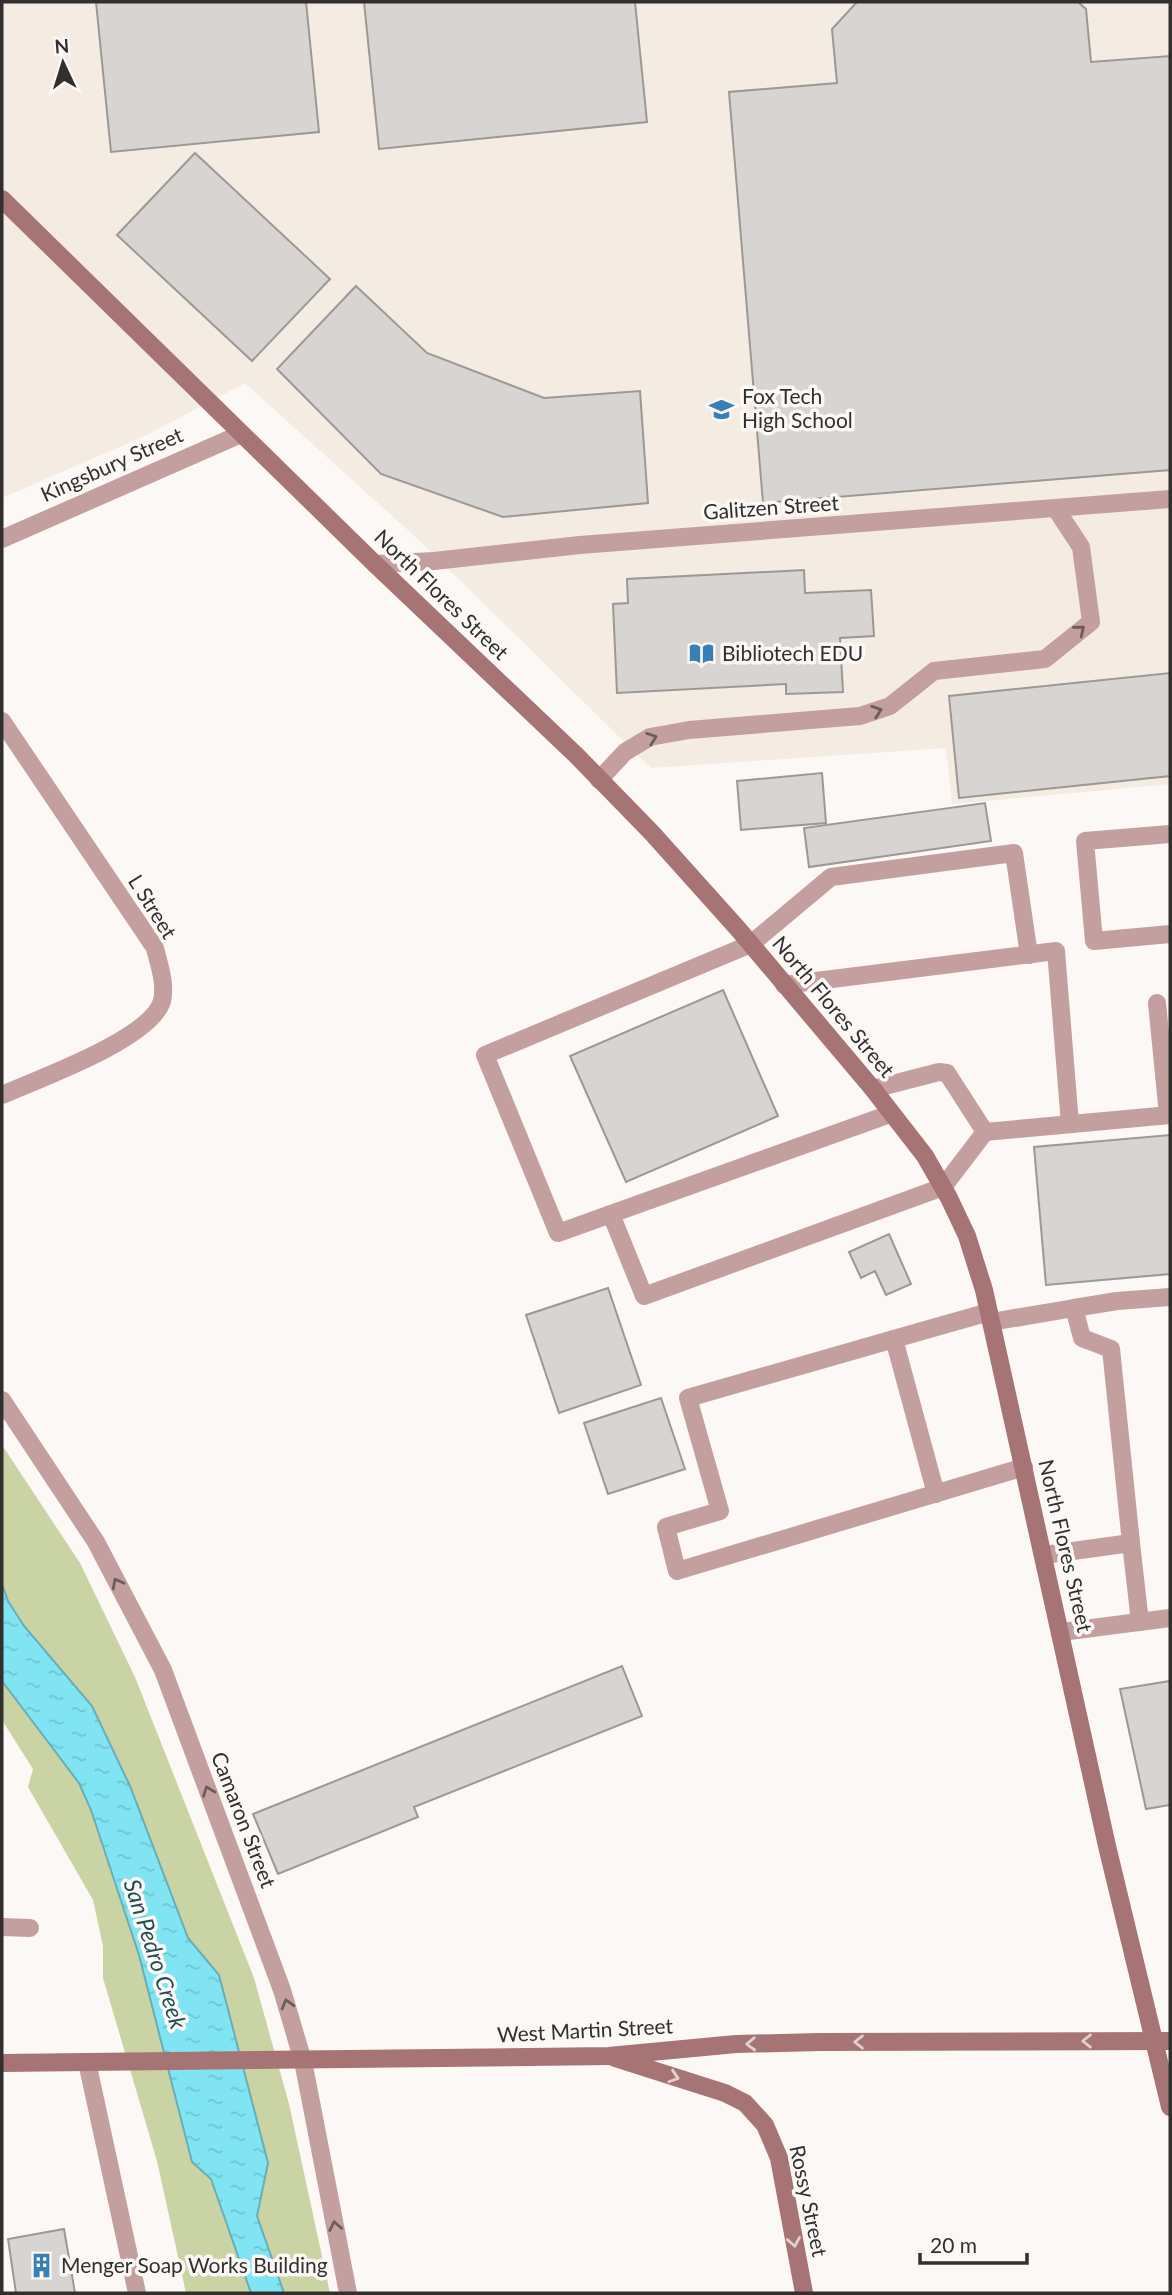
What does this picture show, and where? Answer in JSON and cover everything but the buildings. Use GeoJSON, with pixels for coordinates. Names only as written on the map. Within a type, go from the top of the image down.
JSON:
{"type":"FeatureCollection","features":[{"type":"Feature","properties":{"kind":"main road","name":"North Flores Street"},"geometry":{"type":"LineString","coordinates":[[2,199],[652,833],[751,944],[925,1156],[967,1236],[990,1317],[1107,1846],[1163,2041],[1170,2107]]}},
{"type":"Feature","properties":{"kind":"main road","name":"West Martin Street"},"geometry":{"type":"LineString","coordinates":[[2,2063],[609,2056],[736,2044],[778,2043],[1163,2041]]}},
{"type":"Feature","properties":{"kind":"main road","name":"Rossy Street"},"geometry":{"type":"LineString","coordinates":[[609,2056],[725,2093],[745,2103],[765,2125],[779,2158],[804,2293]]}},
{"type":"Feature","properties":{"kind":"street","name":"Kingsbury Street"},"geometry":{"type":"LineString","coordinates":[[2,539],[241,434]]}},
{"type":"Feature","properties":{"kind":"street","name":"Galitzen Street"},"geometry":{"type":"LineString","coordinates":[[375,564],[434,561],[580,545],[1170,499]]}},
{"type":"Feature","properties":{"kind":"street"},"geometry":{"type":"LineString","coordinates":[[600,780],[625,752],[650,737],[689,730],[860,716],[890,706],[934,671],[1045,659],[1091,622],[1081,547],[1056,509]]}},
{"type":"Feature","properties":{"kind":"street","name":"L Street"},"geometry":{"type":"LineString","coordinates":[[2,721],[155,948],[163,985],[162,1002],[153,1017],[132,1034],[88,1058],[2,1095]]}},
{"type":"Feature","properties":{"kind":"street"},"geometry":{"type":"LineString","coordinates":[[1170,834],[1085,841],[1094,941],[1170,934]]}},
{"type":"Feature","properties":{"kind":"street"},"geometry":{"type":"LineString","coordinates":[[890,1114],[558,1233],[485,1055],[751,944],[831,877],[1014,853],[1029,954]]}},
{"type":"Feature","properties":{"kind":"street"},"geometry":{"type":"LineString","coordinates":[[785,985],[1056,951],[1070,1124]]}},
{"type":"Feature","properties":{"kind":"street"},"geometry":{"type":"LineString","coordinates":[[611,1214],[644,1296],[943,1187],[985,1132],[1169,1115],[1157,1003]]}},
{"type":"Feature","properties":{"kind":"street"},"geometry":{"type":"LineString","coordinates":[[873,1090],[939,1072],[947,1073],[985,1132]]}},
{"type":"Feature","properties":{"kind":"street"},"geometry":{"type":"LineString","coordinates":[[1024,1467],[677,1571],[666,1527],[720,1511],[688,1398],[894,1339],[990,1317],[1170,1297]]}},
{"type":"Feature","properties":{"kind":"street"},"geometry":{"type":"LineString","coordinates":[[1074,1308],[1082,1338],[1111,1349],[1140,1622]]}},
{"type":"Feature","properties":{"kind":"street"},"geometry":{"type":"LineString","coordinates":[[894,1339],[936,1494]]}},
{"type":"Feature","properties":{"kind":"street","name":"Camaron Street"},"geometry":{"type":"LineString","coordinates":[[2,1400],[96,1542],[163,1670],[279,1979],[303,2061],[348,2293]]}},
{"type":"Feature","properties":{"kind":"street"},"geometry":{"type":"LineString","coordinates":[[1044,1555],[1131,1543]]}},
{"type":"Feature","properties":{"kind":"street"},"geometry":{"type":"LineString","coordinates":[[1061,1632],[1170,1618]]}},
{"type":"Feature","properties":{"kind":"street"},"geometry":{"type":"LineString","coordinates":[[2,1927],[30,1928]]}},
{"type":"Feature","properties":{"kind":"street"},"geometry":{"type":"LineString","coordinates":[[87,2062],[136,2293]]}},
{"type":"Feature","properties":{"kind":"shaded area","name":"Fox Tech High School"},"geometry":{"type":"Polygon","coordinates":[[[2,2],[1170,2],[1170,784],[952,804],[946,748],[651,768],[421,542],[245,383],[145,436],[2,498],[2,2]]]}},
{"type":"Feature","properties":{"kind":"green space"},"geometry":{"type":"Polygon","coordinates":[[[2,1445],[80,1563],[135,1677],[254,1978],[289,2104],[330,2293],[186,2293],[157,2161],[103,1978],[103,1946],[93,1900],[28,1787],[33,1769],[2,1720],[2,1445]]]}},
{"type":"Feature","properties":{"kind":"water","name":"San Pedro Creek"},"geometry":{"type":"Polygon","coordinates":[[[2,1584],[8,1601],[24,1626],[92,1706],[130,1786],[188,1938],[219,1975],[268,2163],[257,2216],[284,2293],[251,2293],[211,2179],[192,2162],[139,1955],[91,1810],[79,1783],[2,1681],[2,1584]]]}},
{"type":"Feature","properties":{"kind":"place","name":"Fox Tech High School"},"geometry":{"type":"Point","coordinates":[722,409]}},
{"type":"Feature","properties":{"kind":"place","name":"Bibliotech EDU"},"geometry":{"type":"Point","coordinates":[702,654]}},
{"type":"Feature","properties":{"kind":"place","name":"Menger Soap Works Building"},"geometry":{"type":"Point","coordinates":[41,2266]}}]}
